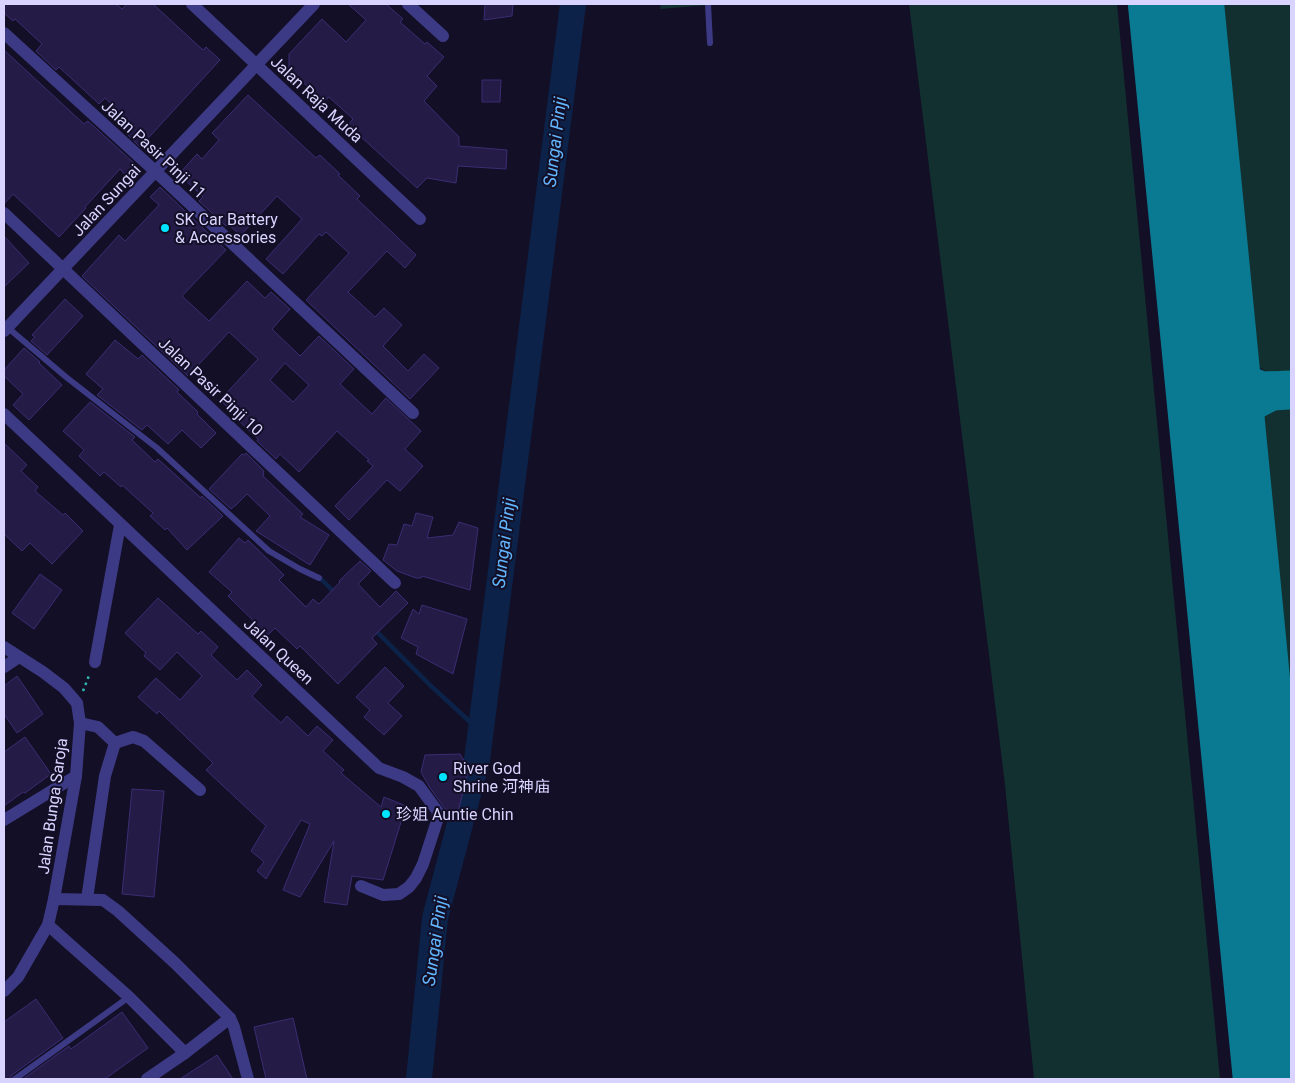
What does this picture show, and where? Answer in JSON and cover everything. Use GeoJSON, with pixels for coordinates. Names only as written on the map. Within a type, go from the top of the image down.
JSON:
{"type":"FeatureCollection","features":[{"type":"Feature","properties":{"kind":"street","name":"Jalan Raja Muda"},"geometry":{"type":"LineString","coordinates":[[192,4],[420,219]]}},
{"type":"Feature","properties":{"kind":"street","name":"Jalan Sungai"},"geometry":{"type":"LineString","coordinates":[[5,328],[314,4]]}},
{"type":"Feature","properties":{"kind":"street"},"geometry":{"type":"LineString","coordinates":[[408,4],[443,36]]}},
{"type":"Feature","properties":{"kind":"street","name":"Jalan Pasir Pinji 11"},"geometry":{"type":"LineString","coordinates":[[4,32],[413,413]]}},
{"type":"Feature","properties":{"kind":"street","name":"Jalan Pasir Pinji 10"},"geometry":{"type":"LineString","coordinates":[[4,213],[395,583]]}},
{"type":"Feature","properties":{"kind":"street","name":"Jalan Queen"},"geometry":{"type":"LineString","coordinates":[[4,414],[379,768],[419,786],[438,812],[424,864],[416,878],[409,887],[398,894],[383,895],[361,886]]}},
{"type":"Feature","properties":{"kind":"street"},"geometry":{"type":"LineString","coordinates":[[95,662],[120,525]]}},
{"type":"Feature","properties":{"kind":"street"},"geometry":{"type":"LineString","coordinates":[[4,646],[64,688],[77,703]]}},
{"type":"Feature","properties":{"kind":"street"},"geometry":{"type":"LineString","coordinates":[[4,667],[19,657]]}},
{"type":"Feature","properties":{"kind":"street","name":"Jalan Bunga Saroja"},"geometry":{"type":"LineString","coordinates":[[5,989],[18,977],[48,925],[76,776],[80,723],[77,703]]}},
{"type":"Feature","properties":{"kind":"street"},"geometry":{"type":"LineString","coordinates":[[80,723],[98,727],[115,743]]}},
{"type":"Feature","properties":{"kind":"street"},"geometry":{"type":"LineString","coordinates":[[115,743],[133,737],[144,741],[200,790]]}},
{"type":"Feature","properties":{"kind":"street"},"geometry":{"type":"LineString","coordinates":[[86,899],[105,776],[115,743]]}},
{"type":"Feature","properties":{"kind":"street"},"geometry":{"type":"LineString","coordinates":[[4,820],[76,776]]}},
{"type":"Feature","properties":{"kind":"street"},"geometry":{"type":"LineString","coordinates":[[54,899],[103,900],[118,911],[175,963],[230,1018],[248,1079]]}},
{"type":"Feature","properties":{"kind":"street"},"geometry":{"type":"LineString","coordinates":[[48,925],[129,997],[185,1053]]}},
{"type":"Feature","properties":{"kind":"street"},"geometry":{"type":"LineString","coordinates":[[147,1079],[185,1053],[230,1018]]}},
{"type":"Feature","properties":{"kind":"lane"},"geometry":{"type":"LineString","coordinates":[[708,4],[710,43]]}},
{"type":"Feature","properties":{"kind":"lane"},"geometry":{"type":"LineString","coordinates":[[5,328],[158,448],[269,551],[319,578]]}},
{"type":"Feature","properties":{"kind":"lane"},"geometry":{"type":"LineString","coordinates":[[15,1079],[129,997]]}},
{"type":"Feature","properties":{"kind":"path"},"geometry":{"type":"LineString","coordinates":[[77,703],[95,662]]}},
{"type":"Feature","properties":{"kind":"green space"},"geometry":{"type":"Polygon","coordinates":[[[661,4],[720,4],[660,9],[661,4]]]}},
{"type":"Feature","properties":{"kind":"green space"},"geometry":{"type":"Polygon","coordinates":[[[909,4],[1117,4],[1220,1079],[1034,1079],[1005,785],[909,4]]]}},
{"type":"Feature","properties":{"kind":"green space"},"geometry":{"type":"Polygon","coordinates":[[[1219,4],[1291,4],[1291,376],[1274,375],[1254,365],[1219,4]]]}},
{"type":"Feature","properties":{"kind":"green space"},"geometry":{"type":"Polygon","coordinates":[[[1291,402],[1291,750],[1258,415],[1264,407],[1277,403],[1291,402]]]}},
{"type":"Feature","properties":{"kind":"building"},"geometry":{"type":"Polygon","coordinates":[[[4,4],[116,4],[122,9],[127,4],[153,4],[203,50],[206,47],[220,60],[140,147],[127,134],[135,126],[105,98],[99,104],[59,67],[56,70],[36,51],[42,44],[15,19],[13,21],[4,13],[4,4]]]}},
{"type":"Feature","properties":{"kind":"building"},"geometry":{"type":"Polygon","coordinates":[[[348,4],[386,4],[403,19],[400,22],[425,44],[427,42],[444,57],[427,76],[437,86],[424,101],[459,137],[459,146],[507,150],[506,169],[458,166],[456,183],[427,178],[417,188],[348,125],[353,119],[329,97],[324,101],[289,70],[289,54],[322,19],[346,42],[366,20],[348,4]]]}},
{"type":"Feature","properties":{"kind":"building"},"geometry":{"type":"Polygon","coordinates":[[[485,4],[513,4],[512,16],[484,20],[485,4]]]}},
{"type":"Feature","properties":{"kind":"building"},"geometry":{"type":"Polygon","coordinates":[[[4,50],[84,124],[88,121],[135,164],[125,175],[120,169],[59,237],[13,194],[4,204],[4,50]]]}},
{"type":"Feature","properties":{"kind":"building"},"geometry":{"type":"Polygon","coordinates":[[[482,80],[501,80],[500,102],[482,102],[482,80]]]}},
{"type":"Feature","properties":{"kind":"building"},"geometry":{"type":"Polygon","coordinates":[[[248,95],[316,158],[320,155],[340,174],[338,175],[360,196],[357,199],[416,255],[405,268],[387,251],[348,292],[375,317],[384,308],[402,325],[383,346],[408,371],[424,354],[439,368],[410,399],[306,300],[349,253],[326,232],[322,236],[319,234],[283,274],[266,259],[302,219],[277,196],[240,235],[228,224],[226,226],[199,201],[203,197],[179,174],[197,154],[202,159],[219,140],[212,133],[248,95]]]}},
{"type":"Feature","properties":{"kind":"building"},"geometry":{"type":"Polygon","coordinates":[[[160,187],[226,250],[182,296],[209,321],[247,281],[265,298],[271,292],[290,309],[272,329],[300,356],[319,336],[354,369],[340,384],[372,414],[386,398],[421,431],[405,449],[423,466],[400,491],[387,480],[349,520],[335,506],[373,466],[367,461],[369,460],[337,431],[299,472],[280,454],[276,459],[239,421],[241,419],[220,400],[258,359],[229,332],[188,376],[82,276],[119,235],[125,241],[159,205],[150,197],[160,187]],[[285,363],[270,380],[293,402],[309,385],[285,363]]]}},
{"type":"Feature","properties":{"kind":"building"},"geometry":{"type":"Polygon","coordinates":[[[4,236],[29,263],[4,287],[4,236]]]}},
{"type":"Feature","properties":{"kind":"building"},"geometry":{"type":"Polygon","coordinates":[[[65,299],[83,316],[47,355],[31,341],[35,337],[32,335],[65,299]]]}},
{"type":"Feature","properties":{"kind":"building"},"geometry":{"type":"Polygon","coordinates":[[[115,340],[138,359],[142,355],[179,390],[177,392],[216,433],[201,448],[182,430],[168,444],[147,425],[142,430],[97,395],[103,389],[86,374],[115,340]]]}},
{"type":"Feature","properties":{"kind":"building"},"geometry":{"type":"Polygon","coordinates":[[[24,348],[62,385],[29,420],[13,405],[23,394],[4,376],[4,370],[24,348]]]}},
{"type":"Feature","properties":{"kind":"building"},"geometry":{"type":"Polygon","coordinates":[[[90,402],[135,437],[132,440],[155,462],[158,459],[223,516],[187,550],[167,528],[165,530],[150,516],[153,513],[122,485],[121,487],[104,472],[100,476],[79,456],[84,450],[63,431],[90,402]]]}},
{"type":"Feature","properties":{"kind":"building"},"geometry":{"type":"Polygon","coordinates":[[[4,443],[27,465],[21,471],[38,487],[35,491],[63,515],[65,513],[83,531],[52,564],[30,543],[22,551],[4,534],[4,443]]]}},
{"type":"Feature","properties":{"kind":"building"},"geometry":{"type":"Polygon","coordinates":[[[246,453],[264,471],[263,476],[303,514],[300,517],[329,535],[310,565],[256,531],[270,516],[247,494],[231,509],[209,489],[242,454],[246,453]]]}},
{"type":"Feature","properties":{"kind":"building"},"geometry":{"type":"Polygon","coordinates":[[[416,513],[433,517],[427,538],[453,535],[459,522],[478,528],[470,590],[422,576],[421,578],[416,578],[397,571],[383,560],[389,544],[397,545],[404,524],[412,526],[416,513]]]}},
{"type":"Feature","properties":{"kind":"building"},"geometry":{"type":"Polygon","coordinates":[[[239,538],[245,543],[248,540],[284,575],[279,580],[306,607],[313,599],[319,604],[360,561],[371,571],[358,584],[380,607],[396,591],[408,603],[372,638],[377,644],[338,684],[300,646],[297,649],[275,628],[268,635],[228,596],[232,592],[209,572],[239,538]]]}},
{"type":"Feature","properties":{"kind":"building"},"geometry":{"type":"Polygon","coordinates":[[[40,574],[62,590],[34,629],[12,613],[40,574]]]}},
{"type":"Feature","properties":{"kind":"building"},"geometry":{"type":"Polygon","coordinates":[[[158,598],[198,634],[201,631],[218,647],[211,655],[237,680],[247,670],[262,685],[252,696],[281,723],[287,716],[308,736],[317,726],[333,740],[323,751],[344,770],[341,773],[381,807],[384,797],[406,806],[383,880],[352,876],[347,905],[324,902],[334,841],[300,897],[283,890],[310,824],[301,820],[266,879],[257,871],[264,862],[251,851],[266,826],[206,770],[213,763],[159,711],[157,714],[138,697],[156,678],[180,700],[202,676],[177,652],[160,670],[144,656],[146,653],[125,633],[158,598]]]}},
{"type":"Feature","properties":{"kind":"building"},"geometry":{"type":"Polygon","coordinates":[[[422,605],[467,619],[453,674],[416,654],[418,647],[401,638],[413,609],[419,614],[422,605]]]}},
{"type":"Feature","properties":{"kind":"building"},"geometry":{"type":"Polygon","coordinates":[[[385,667],[404,686],[388,703],[402,716],[384,735],[364,717],[370,710],[356,697],[385,667]]]}},
{"type":"Feature","properties":{"kind":"building"},"geometry":{"type":"Polygon","coordinates":[[[17,676],[43,714],[17,733],[4,714],[4,686],[17,676]]]}},
{"type":"Feature","properties":{"kind":"building"},"geometry":{"type":"Polygon","coordinates":[[[25,737],[51,774],[4,806],[4,752],[25,737]]]}},
{"type":"Feature","properties":{"kind":"building"},"geometry":{"type":"Polygon","coordinates":[[[460,754],[469,768],[458,812],[445,809],[421,772],[425,755],[460,754]]]}},
{"type":"Feature","properties":{"kind":"building"},"geometry":{"type":"Polygon","coordinates":[[[132,789],[164,791],[154,897],[122,894],[132,789]]]}},
{"type":"Feature","properties":{"kind":"building"},"geometry":{"type":"Polygon","coordinates":[[[36,999],[63,1038],[12,1075],[10,1079],[4,1079],[4,1022],[36,999]]]}},
{"type":"Feature","properties":{"kind":"building"},"geometry":{"type":"Polygon","coordinates":[[[122,1012],[148,1048],[105,1079],[23,1079],[69,1046],[71,1049],[122,1012]]]}},
{"type":"Feature","properties":{"kind":"building"},"geometry":{"type":"Polygon","coordinates":[[[293,1018],[307,1079],[266,1079],[254,1027],[293,1018]]]}},
{"type":"Feature","properties":{"kind":"building"},"geometry":{"type":"Polygon","coordinates":[[[217,1055],[233,1079],[180,1079],[217,1055]]]}},
{"type":"Feature","properties":{"kind":"waterway","name":"Sungai Pinji"},"geometry":{"type":"LineString","coordinates":[[419,1079],[435,918],[477,760],[573,4]]}},
{"type":"Feature","properties":{"kind":"waterway"},"geometry":{"type":"LineString","coordinates":[[320,578],[335,593]]}},
{"type":"Feature","properties":{"kind":"waterway"},"geometry":{"type":"LineString","coordinates":[[374,629],[430,685],[480,731]]}},
{"type":"Feature","properties":{"kind":"taxiway"},"geometry":{"type":"LineString","coordinates":[[1208,332],[1213,347],[1220,359],[1228,370],[1240,380],[1260,390],[1291,390]]}},
{"type":"Feature","properties":{"kind":"taxiway"},"geometry":{"type":"LineString","coordinates":[[1220,458],[1226,434],[1236,416],[1250,403],[1272,391]]}},
{"type":"Feature","properties":{"kind":"runway"},"geometry":{"type":"LineString","coordinates":[[1176,4],[1281,1079]]}},
{"type":"Feature","properties":{"kind":"place","name":"SK Car Battery & Accessories"},"geometry":{"type":"Point","coordinates":[165,228]}},
{"type":"Feature","properties":{"kind":"place","name":"River God Shrine 河神庙"},"geometry":{"type":"Point","coordinates":[443,777]}},
{"type":"Feature","properties":{"kind":"place","name":"珍姐 Auntie Chin"},"geometry":{"type":"Point","coordinates":[386,814]}}]}
